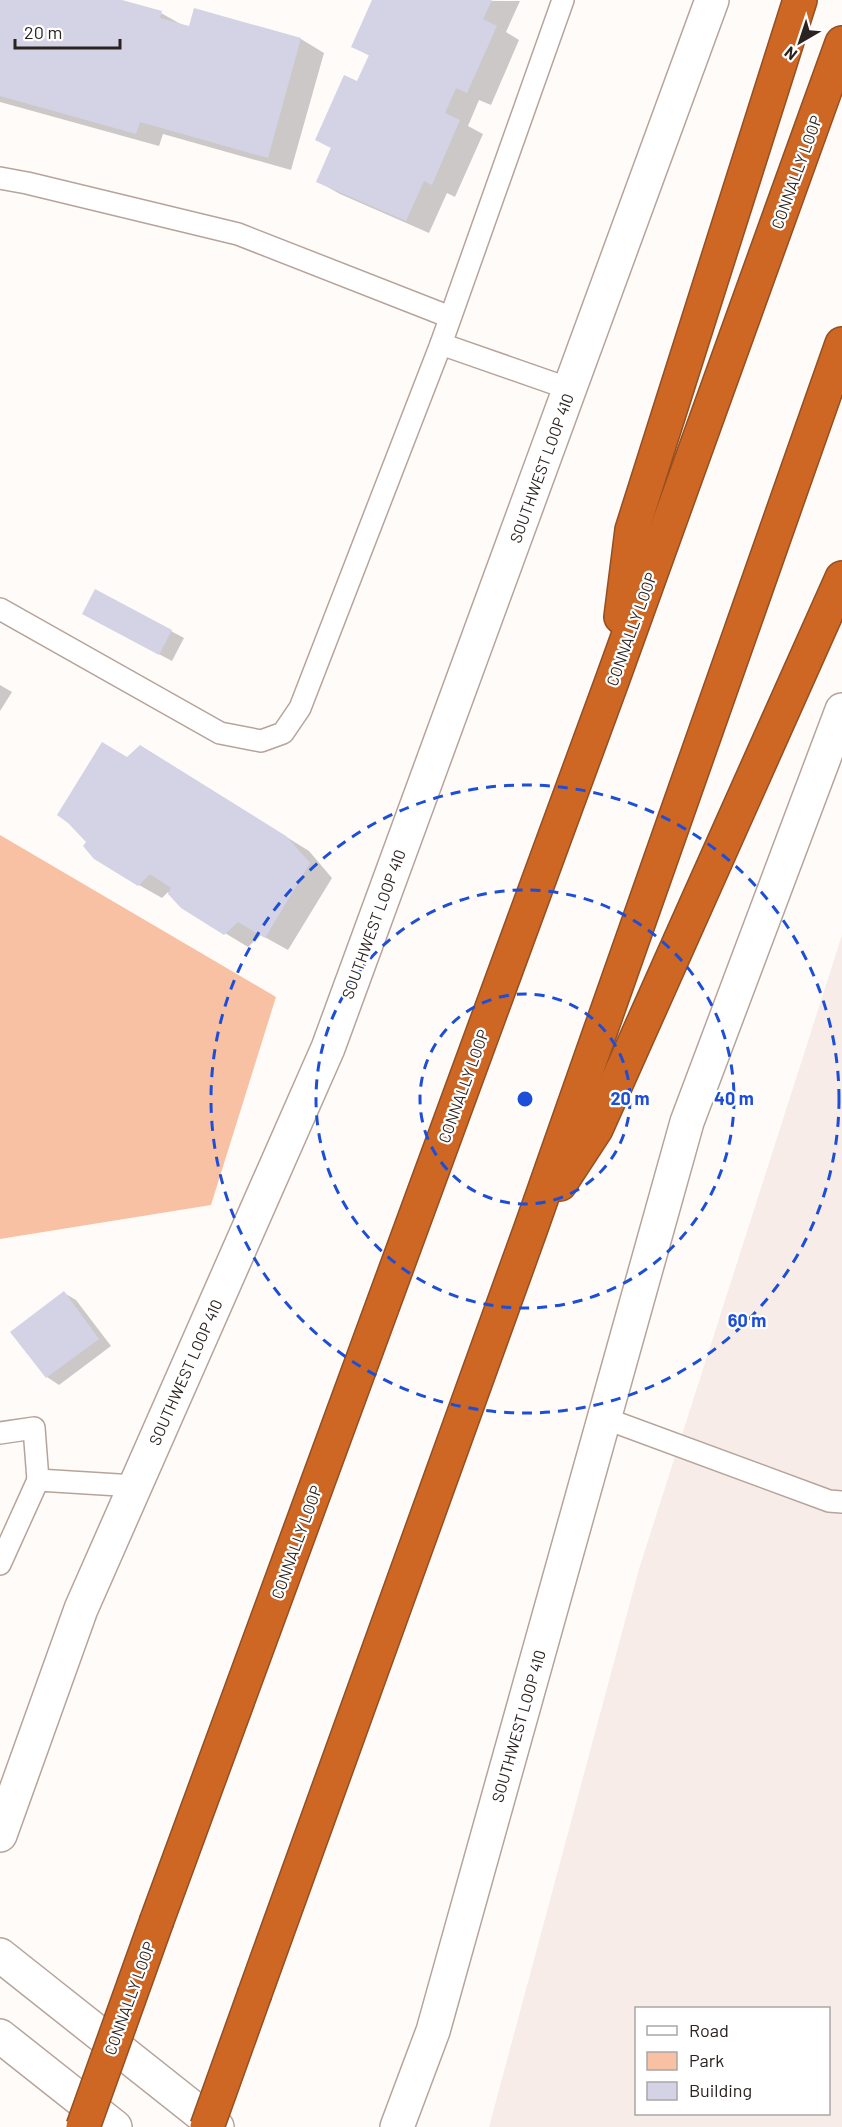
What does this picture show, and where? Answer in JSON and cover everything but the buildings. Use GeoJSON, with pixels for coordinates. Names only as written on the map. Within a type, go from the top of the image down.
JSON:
{"type":"FeatureCollection","features":[{"type":"Feature","properties":{"kind":"highway"},"geometry":{"type":"LineString","coordinates":[[612,681],[632,530],[800,0]]}},
{"type":"Feature","properties":{"kind":"highway","name":"CONNALLY LOOP"},"geometry":{"type":"LineString","coordinates":[[83,2127],[612,681],[842,43]]}},
{"type":"Feature","properties":{"kind":"highway"},"geometry":{"type":"LineString","coordinates":[[207,2127],[531,1228],[842,344]]}},
{"type":"Feature","properties":{"kind":"highway"},"geometry":{"type":"LineString","coordinates":[[531,1228],[596,1129],[842,579]]}},
{"type":"Feature","properties":{"kind":"main road","name":"SOUTHWEST LOOP 410"},"geometry":{"type":"LineString","coordinates":[[0,1835],[81,1610],[328,1048],[712,0]]}},
{"type":"Feature","properties":{"kind":"main road","name":"SOUTHWEST LOOP 410"},"geometry":{"type":"LineString","coordinates":[[397,2127],[433,2031],[687,1122],[842,710]]}},
{"type":"Feature","properties":{"kind":"main road"},"geometry":{"type":"LineString","coordinates":[[0,1766],[40,1722]]}},
{"type":"Feature","properties":{"kind":"main road"},"geometry":{"type":"LineString","coordinates":[[0,1955],[217,2127]]}},
{"type":"Feature","properties":{"kind":"main road"},"geometry":{"type":"LineString","coordinates":[[0,2036],[115,2127]]}},
{"type":"Feature","properties":{"kind":"lane"},"geometry":{"type":"LineString","coordinates":[[0,609],[220,733],[261,741],[283,734],[300,708],[441,344],[563,0]]}},
{"type":"Feature","properties":{"kind":"lane"},"geometry":{"type":"LineString","coordinates":[[0,178],[238,234],[450,317]]}},
{"type":"Feature","properties":{"kind":"lane"},"geometry":{"type":"LineString","coordinates":[[441,344],[570,389]]}},
{"type":"Feature","properties":{"kind":"lane"},"geometry":{"type":"LineString","coordinates":[[604,1418],[829,1501],[842,1502]]}},
{"type":"Feature","properties":{"kind":"lane"},"geometry":{"type":"LineString","coordinates":[[0,1433],[34,1428],[38,1480],[0,1564]]}},
{"type":"Feature","properties":{"kind":"lane"},"geometry":{"type":"LineString","coordinates":[[38,1480],[135,1486]]}},
{"type":"Feature","properties":{"kind":"shaded area"},"geometry":{"type":"Polygon","coordinates":[[[842,935],[842,2127],[489,2127],[639,1569],[842,935]]]}},
{"type":"Feature","properties":{"kind":"green space"},"geometry":{"type":"Polygon","coordinates":[[[0,835],[276,997],[211,1205],[0,1239],[0,835]]]}}]}
